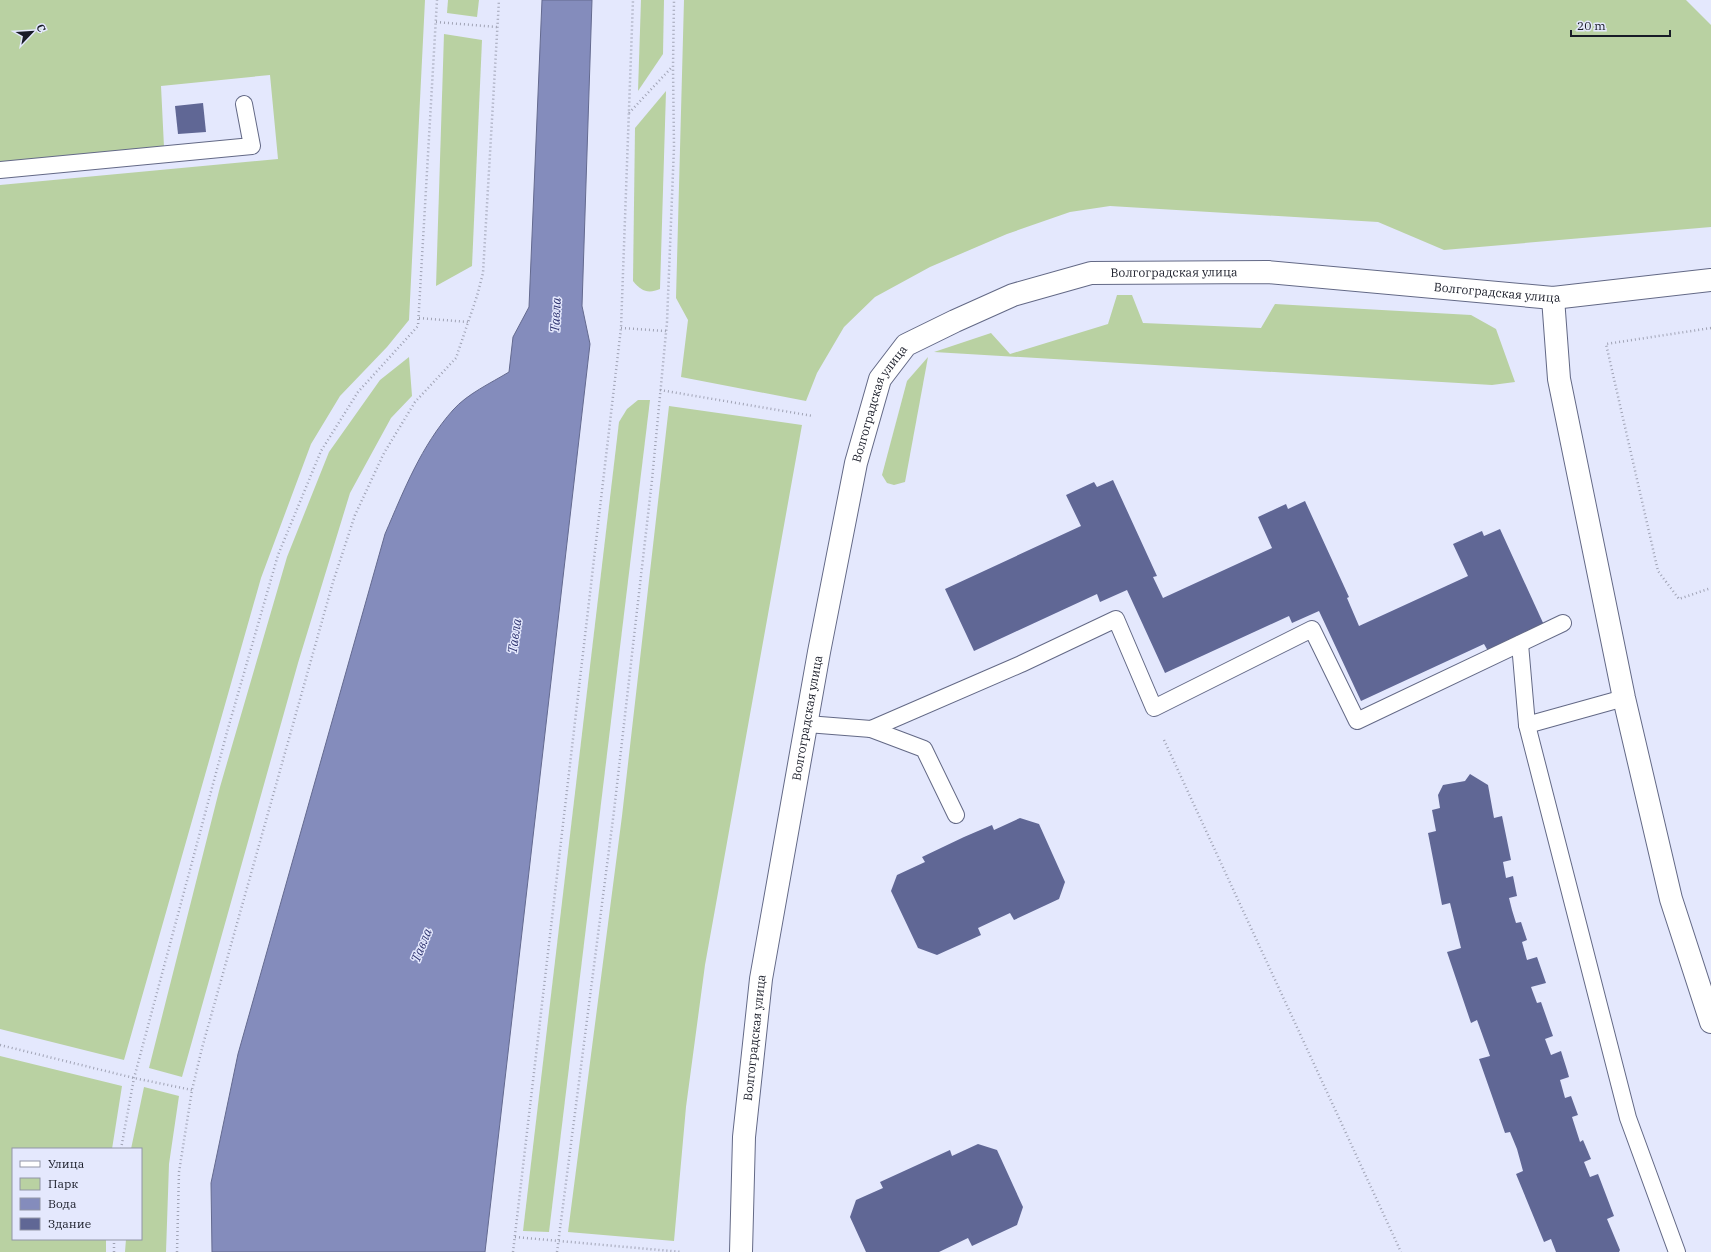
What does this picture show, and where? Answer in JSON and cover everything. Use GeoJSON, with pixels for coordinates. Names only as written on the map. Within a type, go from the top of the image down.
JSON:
{"type":"FeatureCollection","features":[{"type":"Feature","properties":{"kind":"street","name":"Волгоградская улица"},"geometry":{"type":"LineString","coordinates":[[741,1252],[744,1137],[761,979],[821,644],[856,463],[880,379],[906,345],[1013,295],[1091,273],[1268,272],[1553,298],[1711,280]]}},
{"type":"Feature","properties":{"kind":"street"},"geometry":{"type":"LineString","coordinates":[[1553,298],[1559,379],[1624,698],[1671,899],[1710,1016]]}},
{"type":"Feature","properties":{"kind":"lane"},"geometry":{"type":"LineString","coordinates":[[0,170],[252,146],[244,104]]}},
{"type":"Feature","properties":{"kind":"lane"},"geometry":{"type":"LineString","coordinates":[[871,729],[1021,664],[1116,619],[1154,708],[1312,629],[1357,721],[1563,623]]}},
{"type":"Feature","properties":{"kind":"lane"},"geometry":{"type":"LineString","coordinates":[[1520,644],[1527,725],[1628,1118],[1677,1252]]}},
{"type":"Feature","properties":{"kind":"lane"},"geometry":{"type":"LineString","coordinates":[[1527,725],[1624,698]]}},
{"type":"Feature","properties":{"kind":"lane"},"geometry":{"type":"LineString","coordinates":[[807,724],[871,729],[924,750],[956,815]]}},
{"type":"Feature","properties":{"kind":"path"},"geometry":{"type":"LineString","coordinates":[[121,1148],[134,1078],[225,740],[278,555],[320,451],[358,392],[418,326],[437,0]]}},
{"type":"Feature","properties":{"kind":"path"},"geometry":{"type":"LineString","coordinates":[[177,1252],[179,1172],[192,1090],[202,1048],[312,652],[355,515],[384,453],[415,402],[456,358],[477,296],[482,273],[499,0]]}},
{"type":"Feature","properties":{"kind":"path"},"geometry":{"type":"LineString","coordinates":[[513,1252],[620,328],[633,0]]}},
{"type":"Feature","properties":{"kind":"path"},"geometry":{"type":"LineString","coordinates":[[557,1252],[614,811],[651,487],[666,331],[674,147],[674,0]]}},
{"type":"Feature","properties":{"kind":"path"},"geometry":{"type":"LineString","coordinates":[[436,22],[497,27]]}},
{"type":"Feature","properties":{"kind":"path"},"geometry":{"type":"LineString","coordinates":[[629,113],[673,66]]}},
{"type":"Feature","properties":{"kind":"path"},"geometry":{"type":"LineString","coordinates":[[419,318],[468,322]]}},
{"type":"Feature","properties":{"kind":"path"},"geometry":{"type":"LineString","coordinates":[[620,328],[666,331]]}},
{"type":"Feature","properties":{"kind":"path"},"geometry":{"type":"LineString","coordinates":[[1711,328],[1606,344],[1658,571],[1679,599],[1711,588]]}},
{"type":"Feature","properties":{"kind":"path"},"geometry":{"type":"LineString","coordinates":[[660,390],[813,416]]}},
{"type":"Feature","properties":{"kind":"path"},"geometry":{"type":"LineString","coordinates":[[1164,740],[1401,1252]]}},
{"type":"Feature","properties":{"kind":"path"},"geometry":{"type":"LineString","coordinates":[[0,1044],[134,1078],[192,1090]]}},
{"type":"Feature","properties":{"kind":"path"},"geometry":{"type":"LineString","coordinates":[[515,1237],[682,1252]]}},
{"type":"Feature","properties":{"kind":"path"},"geometry":{"type":"LineString","coordinates":[[114,1240],[114,1252]]}},
{"type":"Feature","properties":{"kind":"green space"},"geometry":{"type":"Polygon","coordinates":[[[0,0],[425,0],[409,320],[387,347],[340,396],[311,444],[261,578],[124,1060],[0,1029],[0,185],[278,159],[270,75],[161,86],[164,147],[0,162],[0,0]]]}},
{"type":"Feature","properties":{"kind":"green space"},"geometry":{"type":"Polygon","coordinates":[[[448,0],[479,0],[477,17],[447,13],[448,0]]]}},
{"type":"Feature","properties":{"kind":"green space"},"geometry":{"type":"Polygon","coordinates":[[[641,0],[664,0],[663,54],[638,91],[641,0]]]}},
{"type":"Feature","properties":{"kind":"green space"},"geometry":{"type":"Polygon","coordinates":[[[684,0],[1686,0],[1711,25],[1711,227],[1444,250],[1378,222],[1110,206],[1070,212],[1007,234],[930,267],[875,297],[844,327],[817,373],[806,401],[681,377],[688,320],[676,298],[684,0]]]}},
{"type":"Feature","properties":{"kind":"green space"},"geometry":{"type":"Polygon","coordinates":[[[444,34],[482,40],[472,266],[436,286],[444,34]]]}},
{"type":"Feature","properties":{"kind":"green space"},"geometry":{"type":"Polygon","coordinates":[[[666,91],[660,289],[656,291],[645,291],[633,281],[635,128],[666,91]]]}},
{"type":"Feature","properties":{"kind":"green space"},"geometry":{"type":"Polygon","coordinates":[[[1117,295],[1132,295],[1143,323],[1261,328],[1275,304],[1471,315],[1496,329],[1515,382],[1492,385],[934,352],[991,333],[1010,354],[1108,324],[1117,295]]]}},
{"type":"Feature","properties":{"kind":"green space"},"geometry":{"type":"Polygon","coordinates":[[[409,357],[412,396],[391,418],[350,493],[298,663],[182,1077],[149,1068],[220,787],[287,557],[329,452],[380,380],[409,357]]]}},
{"type":"Feature","properties":{"kind":"green space"},"geometry":{"type":"Polygon","coordinates":[[[928,357],[905,482],[894,485],[887,483],[882,475],[907,381],[928,357]]]}},
{"type":"Feature","properties":{"kind":"green space"},"geometry":{"type":"Polygon","coordinates":[[[638,400],[650,400],[549,1232],[523,1231],[619,422],[627,409],[638,400]]]}},
{"type":"Feature","properties":{"kind":"green space"},"geometry":{"type":"Polygon","coordinates":[[[669,406],[802,425],[705,965],[686,1107],[674,1241],[568,1232],[622,816],[669,406]]]}},
{"type":"Feature","properties":{"kind":"green space"},"geometry":{"type":"Polygon","coordinates":[[[0,1056],[122,1086],[112,1148],[12,1148],[12,1240],[106,1240],[106,1252],[0,1252],[0,1056]]]}},
{"type":"Feature","properties":{"kind":"green space"},"geometry":{"type":"Polygon","coordinates":[[[144,1087],[179,1096],[169,1164],[166,1252],[125,1252],[126,1240],[142,1240],[142,1148],[131,1148],[144,1087]]]}},
{"type":"Feature","properties":{"kind":"water","name":"Тавла"},"geometry":{"type":"Polygon","coordinates":[[[542,0],[592,0],[582,306],[590,344],[485,1252],[212,1252],[211,1183],[238,1054],[385,534],[422,453],[442,424],[453,410],[465,399],[509,372],[513,337],[529,307],[542,0]]]}},
{"type":"Feature","properties":{"kind":"building"},"geometry":{"type":"Polygon","coordinates":[[[203,103],[206,132],[178,134],[175,106],[203,103]]]}},
{"type":"Feature","properties":{"kind":"building"},"geometry":{"type":"Polygon","coordinates":[[[1113,480],[1157,576],[1153,577],[1163,598],[1272,548],[1258,517],[1286,504],[1288,509],[1305,501],[1349,597],[1347,598],[1359,626],[1468,576],[1453,544],[1482,531],[1484,536],[1500,529],[1544,625],[1488,651],[1484,644],[1361,701],[1319,611],[1292,623],[1289,616],[1165,673],[1127,590],[1100,602],[1097,594],[974,651],[945,589],[1081,526],[1066,495],[1094,482],[1097,487],[1113,480]]]}},
{"type":"Feature","properties":{"kind":"building"},"geometry":{"type":"Polygon","coordinates":[[[1470,774],[1488,785],[1494,818],[1502,816],[1511,860],[1503,862],[1506,878],[1513,876],[1517,896],[1509,898],[1512,910],[1516,923],[1521,922],[1527,940],[1522,942],[1527,960],[1537,957],[1546,983],[1531,987],[1537,1003],[1541,1002],[1553,1036],[1545,1039],[1551,1055],[1561,1051],[1569,1077],[1560,1080],[1565,1098],[1571,1096],[1578,1115],[1572,1117],[1580,1142],[1583,1140],[1591,1159],[1584,1162],[1590,1177],[1598,1174],[1614,1216],[1607,1219],[1620,1250],[1619,1252],[1556,1252],[1551,1239],[1544,1242],[1516,1174],[1523,1171],[1517,1149],[1510,1132],[1505,1133],[1479,1059],[1490,1056],[1477,1020],[1471,1023],[1447,952],[1461,948],[1450,903],[1442,905],[1428,833],[1436,831],[1432,810],[1440,808],[1438,795],[1443,785],[1465,781],[1470,774]]]}},
{"type":"Feature","properties":{"kind":"building"},"geometry":{"type":"Polygon","coordinates":[[[1020,818],[1039,824],[1065,882],[1059,899],[1014,920],[1010,913],[978,928],[981,935],[937,955],[918,948],[891,891],[897,875],[925,862],[922,857],[964,837],[992,825],[994,830],[1020,818]]]}},
{"type":"Feature","properties":{"kind":"building"},"geometry":{"type":"Polygon","coordinates":[[[978,1144],[997,1150],[1023,1207],[1017,1225],[972,1246],[968,1238],[939,1252],[866,1252],[850,1217],[856,1200],[883,1188],[880,1182],[950,1150],[952,1156],[978,1144]]]}}]}
